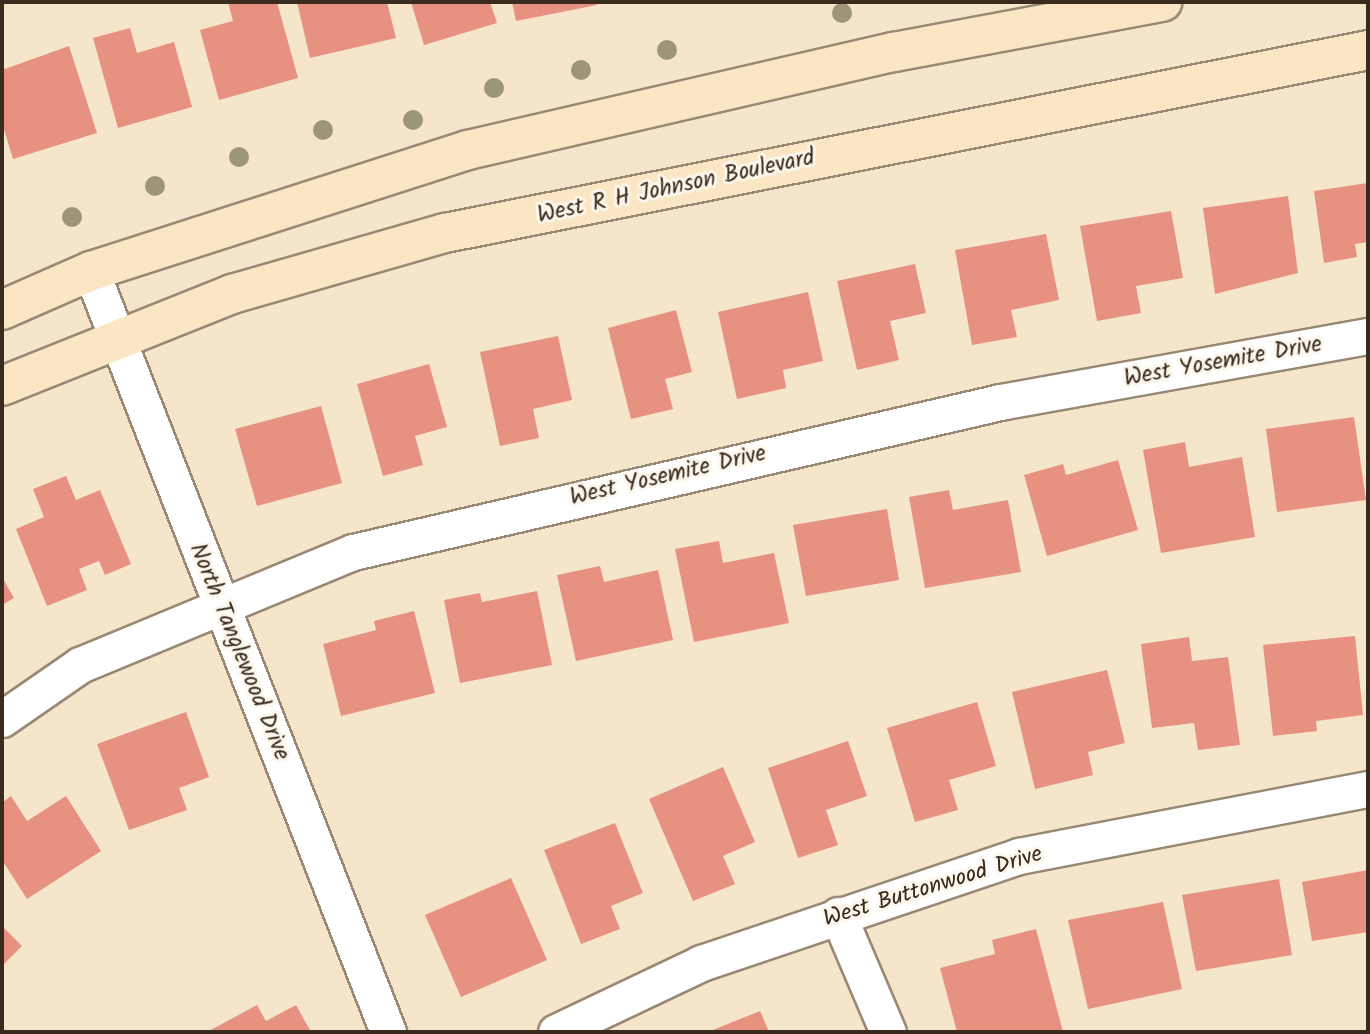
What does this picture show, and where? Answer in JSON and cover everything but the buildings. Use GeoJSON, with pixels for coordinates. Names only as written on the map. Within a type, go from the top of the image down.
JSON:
{"type":"FeatureCollection","features":[{"type":"Feature","properties":{"kind":"main road"},"geometry":{"type":"LineString","coordinates":[[2,310],[91,271],[468,150],[894,52],[1162,2]]}},
{"type":"Feature","properties":{"kind":"main road","name":"West R H Johnson Boulevard"},"geometry":{"type":"LineString","coordinates":[[2,386],[117,337],[232,294],[445,233],[1368,50]]}},
{"type":"Feature","properties":{"kind":"street","name":"North Tanglewood Drive"},"geometry":{"type":"LineString","coordinates":[[91,271],[218,605],[354,932],[388,1032]]}},
{"type":"Feature","properties":{"kind":"street","name":"West Yosemite Drive"},"geometry":{"type":"LineString","coordinates":[[2,719],[80,665],[218,605],[354,552],[568,499],[1000,402],[1368,336]]}},
{"type":"Feature","properties":{"kind":"street","name":"West Buttonwood Drive"},"geometry":{"type":"LineString","coordinates":[[556,1032],[701,962],[1019,856],[1368,789]]}},
{"type":"Feature","properties":{"kind":"street"},"geometry":{"type":"LineString","coordinates":[[838,915],[888,1032]]}}]}
